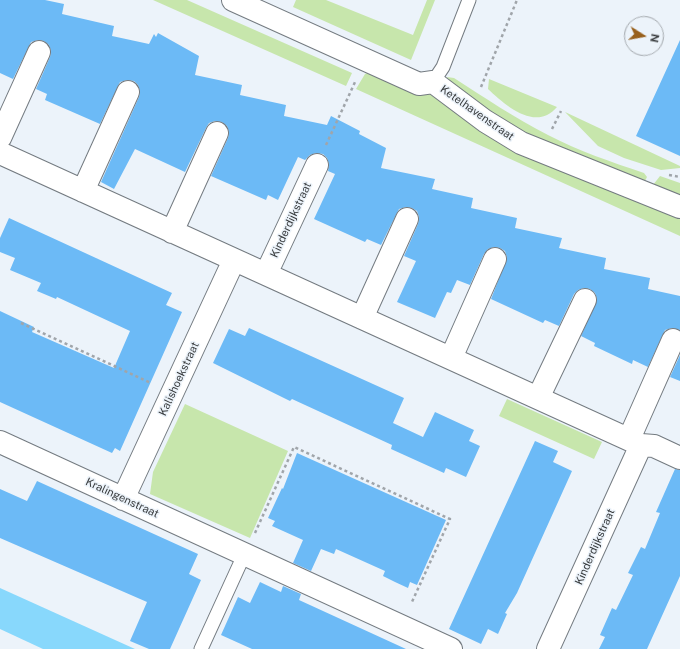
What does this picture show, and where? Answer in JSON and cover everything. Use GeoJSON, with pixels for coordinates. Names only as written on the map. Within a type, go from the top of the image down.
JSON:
{"type":"FeatureCollection","features":[{"type":"Feature","properties":{"kind":"street","name":"Ketelhavenstraat"},"geometry":{"type":"LineString","coordinates":[[233,0],[419,84],[433,82],[485,121],[521,143],[680,207]]}},
{"type":"Feature","properties":{"kind":"street"},"geometry":{"type":"LineString","coordinates":[[0,138],[39,52]]}},
{"type":"Feature","properties":{"kind":"street"},"geometry":{"type":"LineString","coordinates":[[83,191],[128,92]]}},
{"type":"Feature","properties":{"kind":"street"},"geometry":{"type":"LineString","coordinates":[[172,232],[217,133]]}},
{"type":"Feature","properties":{"kind":"street"},"geometry":{"type":"LineString","coordinates":[[0,154],[635,442],[654,446],[680,458]]}},
{"type":"Feature","properties":{"kind":"street","name":"Kinderdijkstraat"},"geometry":{"type":"LineString","coordinates":[[266,274],[317,165]]}},
{"type":"Feature","properties":{"kind":"street"},"geometry":{"type":"LineString","coordinates":[[362,318],[407,219]]}},
{"type":"Feature","properties":{"kind":"street"},"geometry":{"type":"LineString","coordinates":[[451,358],[496,259]]}},
{"type":"Feature","properties":{"kind":"street","name":"Kalishoekstraat"},"geometry":{"type":"LineString","coordinates":[[123,498],[234,260]]}},
{"type":"Feature","properties":{"kind":"street"},"geometry":{"type":"LineString","coordinates":[[538,398],[585,300]]}},
{"type":"Feature","properties":{"kind":"street","name":"Kinderdijkstraat"},"geometry":{"type":"LineString","coordinates":[[548,649],[635,442],[673,340]]}},
{"type":"Feature","properties":{"kind":"street","name":"Kralingenstraat"},"geometry":{"type":"LineString","coordinates":[[0,442],[451,649]]}},
{"type":"Feature","properties":{"kind":"lane"},"geometry":{"type":"LineString","coordinates":[[433,82],[443,67],[469,0]]}},
{"type":"Feature","properties":{"kind":"lane"},"geometry":{"type":"LineString","coordinates":[[201,649],[244,555]]}},
{"type":"Feature","properties":{"kind":"path"},"geometry":{"type":"LineString","coordinates":[[480,90],[517,0]]}},
{"type":"Feature","properties":{"kind":"path"},"geometry":{"type":"LineString","coordinates":[[317,165],[366,60]]}},
{"type":"Feature","properties":{"kind":"path"},"geometry":{"type":"LineString","coordinates":[[550,132],[561,111]]}},
{"type":"Feature","properties":{"kind":"path"},"geometry":{"type":"LineString","coordinates":[[21,323],[172,393]]}},
{"type":"Feature","properties":{"kind":"path"},"geometry":{"type":"LineString","coordinates":[[244,555],[294,447],[450,519],[400,626]]}},
{"type":"Feature","properties":{"kind":"green space"},"geometry":{"type":"Polygon","coordinates":[[[153,0],[187,0],[352,73],[346,86],[153,0]]]}},
{"type":"Feature","properties":{"kind":"green space"},"geometry":{"type":"Polygon","coordinates":[[[296,0],[326,0],[413,35],[427,0],[435,0],[411,60],[293,7],[296,0]]]}},
{"type":"Feature","properties":{"kind":"green space"},"geometry":{"type":"Polygon","coordinates":[[[369,72],[427,93],[680,217],[680,236],[356,89],[365,74],[369,72]]]}},
{"type":"Feature","properties":{"kind":"green space"},"geometry":{"type":"Polygon","coordinates":[[[447,77],[454,78],[512,115],[560,141],[595,156],[644,173],[647,177],[644,183],[560,150],[519,130],[450,86],[447,77]]]}},
{"type":"Feature","properties":{"kind":"green space"},"geometry":{"type":"Polygon","coordinates":[[[489,79],[557,107],[549,114],[540,117],[531,117],[521,114],[512,109],[488,89],[489,79]]]}},
{"type":"Feature","properties":{"kind":"green space"},"geometry":{"type":"Polygon","coordinates":[[[565,112],[680,166],[680,168],[661,170],[624,158],[598,146],[565,112]]]}},
{"type":"Feature","properties":{"kind":"green space"},"geometry":{"type":"Polygon","coordinates":[[[660,176],[680,183],[680,199],[653,185],[660,176]]]}},
{"type":"Feature","properties":{"kind":"green space"},"geometry":{"type":"Polygon","coordinates":[[[507,399],[602,442],[594,459],[499,416],[507,399]]]}},
{"type":"Feature","properties":{"kind":"green space"},"geometry":{"type":"Polygon","coordinates":[[[185,404],[288,451],[250,538],[150,494],[153,472],[185,404]]]}},
{"type":"Feature","properties":{"kind":"water"},"geometry":{"type":"Polygon","coordinates":[[[0,588],[135,649],[43,649],[0,629],[0,588]]]}},
{"type":"Feature","properties":{"kind":"building"},"geometry":{"type":"Polygon","coordinates":[[[0,0],[45,0],[64,4],[62,14],[114,26],[112,36],[149,44],[154,34],[156,37],[158,33],[199,56],[195,75],[242,85],[240,95],[286,105],[284,116],[327,125],[331,116],[360,131],[359,134],[386,148],[381,168],[435,179],[432,189],[473,198],[471,208],[517,218],[515,228],[562,238],[559,248],[606,258],[604,269],[650,278],[648,289],[680,296],[680,330],[672,328],[665,330],[648,367],[633,360],[632,364],[594,346],[595,343],[581,336],[597,299],[595,293],[590,289],[584,288],[578,290],[574,294],[559,326],[545,320],[543,323],[491,299],[507,258],[505,251],[494,247],[488,249],[484,254],[470,285],[457,280],[451,293],[447,292],[435,318],[397,302],[416,261],[404,256],[418,224],[419,217],[417,211],[406,207],[399,209],[381,245],[367,239],[365,242],[314,219],[335,174],[328,171],[329,164],[327,158],[323,154],[316,153],[310,155],[305,160],[298,157],[278,200],[268,195],[266,200],[211,176],[228,138],[229,132],[227,126],[222,122],[215,121],[209,123],[185,172],[135,149],[114,189],[101,182],[139,97],[140,91],[138,85],[134,81],[127,80],[120,82],[100,124],[45,100],[47,94],[36,89],[50,57],[51,51],[49,45],[44,41],[38,40],[31,42],[13,79],[0,73],[0,0]]]}},
{"type":"Feature","properties":{"kind":"building"},"geometry":{"type":"Polygon","coordinates":[[[680,40],[680,156],[636,136],[680,40]]]}},
{"type":"Feature","properties":{"kind":"building"},"geometry":{"type":"Polygon","coordinates":[[[9,218],[172,293],[166,305],[182,312],[120,451],[115,448],[112,453],[0,402],[0,311],[34,327],[32,332],[114,368],[130,331],[57,297],[56,299],[37,291],[41,283],[10,270],[15,258],[0,252],[0,238],[9,218]]]}},
{"type":"Feature","properties":{"kind":"building"},"geometry":{"type":"Polygon","coordinates":[[[249,328],[404,398],[393,423],[423,437],[435,412],[474,430],[469,441],[480,446],[466,477],[446,468],[444,473],[391,449],[392,445],[292,399],[290,401],[213,363],[229,329],[245,336],[249,328]]]}},
{"type":"Feature","properties":{"kind":"building"},"geometry":{"type":"Polygon","coordinates":[[[680,355],[680,381],[670,377],[680,355]]]}},
{"type":"Feature","properties":{"kind":"building"},"geometry":{"type":"Polygon","coordinates":[[[535,441],[558,451],[553,462],[572,471],[517,593],[505,613],[507,614],[498,634],[488,629],[481,644],[449,629],[535,441]]]}},
{"type":"Feature","properties":{"kind":"building"},"geometry":{"type":"Polygon","coordinates":[[[297,453],[446,520],[417,585],[410,582],[408,588],[383,576],[385,571],[336,549],[334,554],[321,549],[311,571],[293,563],[303,540],[272,526],[275,521],[268,518],[282,488],[283,489],[297,453]]]}},
{"type":"Feature","properties":{"kind":"building"},"geometry":{"type":"Polygon","coordinates":[[[675,469],[680,470],[680,576],[647,649],[599,649],[605,637],[600,635],[612,608],[616,610],[633,575],[628,573],[641,547],[645,549],[660,513],[656,512],[675,469]]]}},
{"type":"Feature","properties":{"kind":"building"},"geometry":{"type":"Polygon","coordinates":[[[37,481],[198,554],[189,574],[201,580],[170,649],[149,649],[130,641],[147,602],[0,538],[0,489],[27,501],[37,481]]]}},
{"type":"Feature","properties":{"kind":"building"},"geometry":{"type":"Polygon","coordinates":[[[260,582],[281,592],[283,586],[301,594],[299,600],[406,649],[252,649],[221,635],[238,597],[250,603],[260,582]]]}}]}
